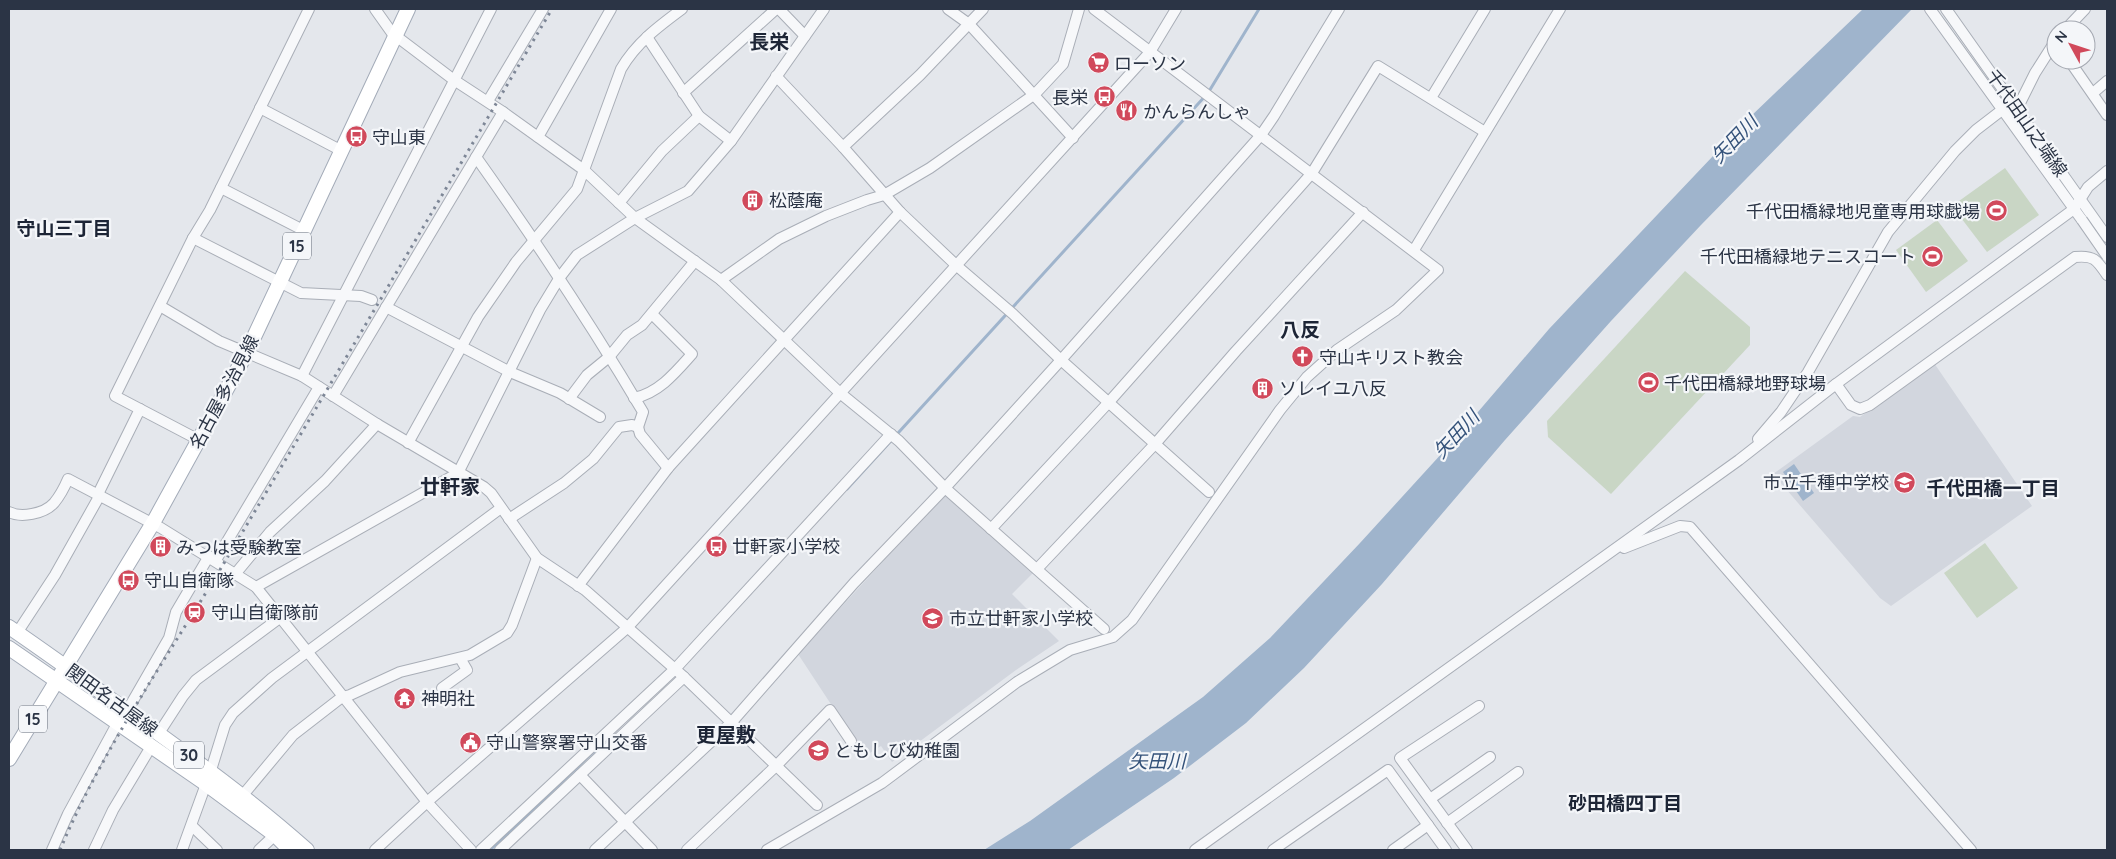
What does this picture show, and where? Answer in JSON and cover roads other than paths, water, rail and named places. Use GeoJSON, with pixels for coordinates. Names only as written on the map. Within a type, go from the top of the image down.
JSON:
{"type":"FeatureCollection","features":[{"type":"Feature","properties":{"kind":"main road","name":"名古屋多治見線"},"geometry":{"type":"LineString","coordinates":[[9,758],[153,523],[247,352],[408,9]]}},
{"type":"Feature","properties":{"kind":"main road","name":"関田名古屋線"},"geometry":{"type":"LineString","coordinates":[[13,630],[127,711],[156,739],[209,777],[290,850]]}},
{"type":"Feature","properties":{"kind":"main road","name":"関田名古屋線"},"geometry":{"type":"LineString","coordinates":[[9,648],[118,722],[156,739]]}},
{"type":"Feature","properties":{"kind":"main road","name":"関田名古屋線"},"geometry":{"type":"LineString","coordinates":[[209,777],[243,796],[269,815],[308,850]]}},
{"type":"Feature","properties":{"kind":"street"},"geometry":{"type":"LineString","coordinates":[[199,440],[115,396],[221,188],[309,9]]}},
{"type":"Feature","properties":{"kind":"street"},"geometry":{"type":"LineString","coordinates":[[374,9],[396,35],[454,80],[504,112],[584,170],[635,218],[721,280],[840,393],[893,436],[945,488],[1104,629]]}},
{"type":"Feature","properties":{"kind":"street"},"geometry":{"type":"LineString","coordinates":[[302,376],[490,9]]}},
{"type":"Feature","properties":{"kind":"street"},"geometry":{"type":"LineString","coordinates":[[488,101],[543,9]]}},
{"type":"Feature","properties":{"kind":"street"},"geometry":{"type":"LineString","coordinates":[[538,137],[611,9]]}},
{"type":"Feature","properties":{"kind":"street"},"geometry":{"type":"LineString","coordinates":[[408,443],[478,317],[511,270],[577,189],[621,69],[628,56],[647,37],[682,9]]}},
{"type":"Feature","properties":{"kind":"street"},"geometry":{"type":"LineString","coordinates":[[684,93],[778,9],[804,36]]}},
{"type":"Feature","properties":{"kind":"street"},"geometry":{"type":"LineString","coordinates":[[256,587],[458,473],[540,310],[577,255],[635,218],[688,191],[730,141],[824,9]]}},
{"type":"Feature","properties":{"kind":"street"},"geometry":{"type":"LineString","coordinates":[[948,9],[969,24],[1035,94],[1073,138]]}},
{"type":"Feature","properties":{"kind":"street"},"geometry":{"type":"LineString","coordinates":[[843,147],[920,75],[983,9]]}},
{"type":"Feature","properties":{"kind":"street"},"geometry":{"type":"LineString","coordinates":[[721,280],[779,239],[843,210],[884,195],[930,168],[1035,94],[1063,64],[1079,9]]}},
{"type":"Feature","properties":{"kind":"street"},"geometry":{"type":"LineString","coordinates":[[767,850],[882,783],[1017,682],[1070,650],[1113,637],[1132,620],[1280,410],[1307,377],[1337,350],[1396,310],[1438,270],[1094,9]]}},
{"type":"Feature","properties":{"kind":"street"},"geometry":{"type":"LineString","coordinates":[[375,850],[427,802],[627,628],[1150,52],[1176,9]]}},
{"type":"Feature","properties":{"kind":"street"},"geometry":{"type":"LineString","coordinates":[[595,850],[731,723],[854,583],[945,488],[1061,360],[1260,135],[1274,116],[1339,9]]}},
{"type":"Feature","properties":{"kind":"street"},"geometry":{"type":"LineString","coordinates":[[1431,98],[1485,9]]}},
{"type":"Feature","properties":{"kind":"street"},"geometry":{"type":"LineString","coordinates":[[1414,250],[1560,9]]}},
{"type":"Feature","properties":{"kind":"street","name":"千代田山之端線"},"geometry":{"type":"LineString","coordinates":[[1930,9],[2107,256]]}},
{"type":"Feature","properties":{"kind":"street","name":"千代田山之端線"},"geometry":{"type":"LineString","coordinates":[[1946,9],[2107,237]]}},
{"type":"Feature","properties":{"kind":"street"},"geometry":{"type":"LineString","coordinates":[[2075,20],[2085,9]]}},
{"type":"Feature","properties":{"kind":"street"},"geometry":{"type":"LineString","coordinates":[[647,37],[699,116],[730,141]]}},
{"type":"Feature","properties":{"kind":"street"},"geometry":{"type":"LineString","coordinates":[[1739,460],[1785,406],[1808,372],[1888,232],[1954,151],[1976,130],[2002,110],[2016,109],[2046,56]]}},
{"type":"Feature","properties":{"kind":"street"},"geometry":{"type":"LineString","coordinates":[[991,529],[1109,402],[1312,173],[1378,66],[1485,132]]}},
{"type":"Feature","properties":{"kind":"street"},"geometry":{"type":"LineString","coordinates":[[2076,70],[2107,116]]}},
{"type":"Feature","properties":{"kind":"street"},"geometry":{"type":"LineString","coordinates":[[776,76],[843,147],[900,212],[957,266],[1010,311],[1061,360],[1209,492]]}},
{"type":"Feature","properties":{"kind":"street"},"geometry":{"type":"LineString","coordinates":[[2093,93],[2107,81]]}},
{"type":"Feature","properties":{"kind":"street"},"geometry":{"type":"LineString","coordinates":[[260,108],[342,151]]}},
{"type":"Feature","properties":{"kind":"street"},"geometry":{"type":"LineString","coordinates":[[334,396],[504,112]]}},
{"type":"Feature","properties":{"kind":"street"},"geometry":{"type":"LineString","coordinates":[[619,203],[662,151],[699,116]]}},
{"type":"Feature","properties":{"kind":"street"},"geometry":{"type":"LineString","coordinates":[[476,157],[536,241],[609,357],[642,412],[638,427],[640,434],[668,468]]}},
{"type":"Feature","properties":{"kind":"street"},"geometry":{"type":"LineString","coordinates":[[1195,850],[1739,460],[1836,384],[2074,209],[2088,187],[2107,171]]}},
{"type":"Feature","properties":{"kind":"street"},"geometry":{"type":"LineString","coordinates":[[221,188],[304,231]]}},
{"type":"Feature","properties":{"kind":"street"},"geometry":{"type":"LineString","coordinates":[[578,586],[668,468],[900,212]]}},
{"type":"Feature","properties":{"kind":"street"},"geometry":{"type":"LineString","coordinates":[[1037,570],[1155,444],[1236,351],[1363,212]]}},
{"type":"Feature","properties":{"kind":"street"},"geometry":{"type":"LineString","coordinates":[[194,238],[301,292],[360,296],[372,300]]}},
{"type":"Feature","properties":{"kind":"street"},"geometry":{"type":"LineString","coordinates":[[1836,384],[1850,405],[1860,409],[1870,404],[2075,257],[2088,256],[2107,242]]}},
{"type":"Feature","properties":{"kind":"street"},"geometry":{"type":"LineString","coordinates":[[2088,256],[2098,262],[2107,275]]}},
{"type":"Feature","properties":{"kind":"street"},"geometry":{"type":"LineString","coordinates":[[569,399],[587,375],[609,357],[627,336],[642,325],[695,261]]}},
{"type":"Feature","properties":{"kind":"street"},"geometry":{"type":"LineString","coordinates":[[160,306],[219,341],[302,376],[408,443],[484,487],[537,558],[585,590],[684,677],[817,805]]}},
{"type":"Feature","properties":{"kind":"street"},"geometry":{"type":"LineString","coordinates":[[386,307],[510,372],[569,399],[600,417]]}},
{"type":"Feature","properties":{"kind":"street"},"geometry":{"type":"LineString","coordinates":[[634,398],[646,396],[672,376],[692,354],[652,314]]}},
{"type":"Feature","properties":{"kind":"street"},"geometry":{"type":"LineString","coordinates":[[127,711],[170,638],[176,612],[213,558],[319,387]]}},
{"type":"Feature","properties":{"kind":"street"},"geometry":{"type":"LineString","coordinates":[[1785,406],[1784,412],[1786,416],[1795,416]]}},
{"type":"Feature","properties":{"kind":"street"},"geometry":{"type":"LineString","coordinates":[[13,630],[55,575],[99,495],[140,409]]}},
{"type":"Feature","properties":{"kind":"street"},"geometry":{"type":"LineString","coordinates":[[236,573],[270,532],[325,481],[377,424]]}},
{"type":"Feature","properties":{"kind":"street"},"geometry":{"type":"LineString","coordinates":[[509,519],[564,483],[593,459],[619,427],[632,425],[638,427]]}},
{"type":"Feature","properties":{"kind":"street"},"geometry":{"type":"LineString","coordinates":[[482,850],[675,670],[893,436]]}},
{"type":"Feature","properties":{"kind":"street"},"geometry":{"type":"LineString","coordinates":[[9,512],[18,516],[26,515],[53,504],[68,478],[153,523],[213,558],[256,587],[427,802],[471,850]]}},
{"type":"Feature","properties":{"kind":"street"},"geometry":{"type":"LineString","coordinates":[[182,850],[209,777],[225,724],[232,713],[272,678],[501,508]]}},
{"type":"Feature","properties":{"kind":"street"},"geometry":{"type":"LineString","coordinates":[[1609,554],[1680,526],[1690,527],[1971,850]]}},
{"type":"Feature","properties":{"kind":"street"},"geometry":{"type":"LineString","coordinates":[[243,796],[294,735],[342,696],[350,695],[400,672],[470,655],[507,632],[512,626],[537,558]]}},
{"type":"Feature","properties":{"kind":"street"},"geometry":{"type":"LineString","coordinates":[[94,850],[113,810],[183,696],[196,680],[281,617]]}},
{"type":"Feature","properties":{"kind":"street"},"geometry":{"type":"LineString","coordinates":[[442,688],[467,670],[460,658]]}},
{"type":"Feature","properties":{"kind":"street"},"geometry":{"type":"LineString","coordinates":[[500,850],[684,677]]}},
{"type":"Feature","properties":{"kind":"street"},"geometry":{"type":"LineString","coordinates":[[1467,850],[1400,758],[1479,706]]}},
{"type":"Feature","properties":{"kind":"street"},"geometry":{"type":"LineString","coordinates":[[688,850],[776,766],[830,710],[851,740]]}},
{"type":"Feature","properties":{"kind":"street"},"geometry":{"type":"LineString","coordinates":[[52,850],[68,814],[118,722]]}},
{"type":"Feature","properties":{"kind":"street"},"geometry":{"type":"LineString","coordinates":[[1430,799],[1490,757]]}},
{"type":"Feature","properties":{"kind":"street"},"geometry":{"type":"LineString","coordinates":[[1273,850],[1388,770],[1446,850]]}},
{"type":"Feature","properties":{"kind":"street"},"geometry":{"type":"LineString","coordinates":[[1447,822],[1518,772]]}},
{"type":"Feature","properties":{"kind":"street"},"geometry":{"type":"LineString","coordinates":[[580,775],[652,850]]}},
{"type":"Feature","properties":{"kind":"street"},"geometry":{"type":"LineString","coordinates":[[1398,849],[1428,825]]}},
{"type":"Feature","properties":{"kind":"street"},"geometry":{"type":"LineString","coordinates":[[192,826],[216,850]]}},
{"type":"Feature","properties":{"kind":"street"},"geometry":{"type":"LineString","coordinates":[[259,850],[275,835]]}},
{"type":"Feature","properties":{"kind":"water","name":"矢田川"},"geometry":{"type":"Polygon","coordinates":[[[1863,9],[1912,9],[1701,225],[1611,321],[1505,440],[1382,584],[1304,668],[1246,723],[1174,778],[1068,850],[984,850],[1030,821],[1203,697],[1270,638],[1454,440],[1549,329],[1749,118],[1863,9]]]}},
{"type":"Feature","properties":{"kind":"water"},"geometry":{"type":"Polygon","coordinates":[[[1794,464],[1814,493],[1803,501],[1783,472],[1794,464]]]}},
{"type":"Feature","properties":{"kind":"waterway"},"geometry":{"type":"LineString","coordinates":[[847,489],[1208,93],[1259,9]]}},
{"type":"Feature","properties":{"kind":"waterway"},"geometry":{"type":"LineString","coordinates":[[490,850],[609,737]]}},
{"type":"Feature","properties":{"kind":"railway"},"geometry":{"type":"LineString","coordinates":[[60,850],[97,773],[118,736],[208,590],[552,9]]}},
{"type":"Feature","properties":{"kind":"place","name":"ローソン"},"geometry":{"type":"Point","coordinates":[1098,63]}},
{"type":"Feature","properties":{"kind":"place","name":"長栄"},"geometry":{"type":"Point","coordinates":[1104,97]}},
{"type":"Feature","properties":{"kind":"place","name":"かんらんしゃ"},"geometry":{"type":"Point","coordinates":[1127,111]}},
{"type":"Feature","properties":{"kind":"place","name":"守山東"},"geometry":{"type":"Point","coordinates":[356,137]}},
{"type":"Feature","properties":{"kind":"place","name":"松蔭庵"},"geometry":{"type":"Point","coordinates":[753,200]}},
{"type":"Feature","properties":{"kind":"place","name":"千代田橋緑地児童専用球戯場"},"geometry":{"type":"Point","coordinates":[1996,211]}},
{"type":"Feature","properties":{"kind":"place","name":"千代田橋緑地テニスコート"},"geometry":{"type":"Point","coordinates":[1932,256]}},
{"type":"Feature","properties":{"kind":"place","name":"守山キリスト教会"},"geometry":{"type":"Point","coordinates":[1303,357]}},
{"type":"Feature","properties":{"kind":"place","name":"千代田橋緑地野球場"},"geometry":{"type":"Point","coordinates":[1648,383]}},
{"type":"Feature","properties":{"kind":"place","name":"ソレイユ八反"},"geometry":{"type":"Point","coordinates":[1263,388]}},
{"type":"Feature","properties":{"kind":"place","name":"市立千種中学校"},"geometry":{"type":"Point","coordinates":[1905,482]}},
{"type":"Feature","properties":{"kind":"place","name":"廿軒家小学校"},"geometry":{"type":"Point","coordinates":[716,546]}},
{"type":"Feature","properties":{"kind":"place","name":"みつは受験教室"},"geometry":{"type":"Point","coordinates":[160,547]}},
{"type":"Feature","properties":{"kind":"place","name":"守山自衛隊"},"geometry":{"type":"Point","coordinates":[128,580]}},
{"type":"Feature","properties":{"kind":"place","name":"守山自衛隊前"},"geometry":{"type":"Point","coordinates":[195,612]}},
{"type":"Feature","properties":{"kind":"place","name":"市立廿軒家小学校"},"geometry":{"type":"Point","coordinates":[933,618]}},
{"type":"Feature","properties":{"kind":"place","name":"神明社"},"geometry":{"type":"Point","coordinates":[405,698]}},
{"type":"Feature","properties":{"kind":"place","name":"守山警察署守山交番"},"geometry":{"type":"Point","coordinates":[470,742]}},
{"type":"Feature","properties":{"kind":"place","name":"ともしび幼稚園"},"geometry":{"type":"Point","coordinates":[818,750]}},
{"type":"Feature","properties":{"kind":"district","name":"長栄"},"geometry":{"type":"Point","coordinates":[769,41]}},
{"type":"Feature","properties":{"kind":"district","name":"守山三丁目"},"geometry":{"type":"Point","coordinates":[64,228]}},
{"type":"Feature","properties":{"kind":"district","name":"八反"},"geometry":{"type":"Point","coordinates":[1300,329]}},
{"type":"Feature","properties":{"kind":"district","name":"廿軒家"},"geometry":{"type":"Point","coordinates":[450,486]}},
{"type":"Feature","properties":{"kind":"district","name":"千代田橋一丁目"},"geometry":{"type":"Point","coordinates":[1993,488]}},
{"type":"Feature","properties":{"kind":"district","name":"更屋敷"},"geometry":{"type":"Point","coordinates":[726,734]}},
{"type":"Feature","properties":{"kind":"district","name":"砂田橋四丁目"},"geometry":{"type":"Point","coordinates":[1625,803]}}]}
